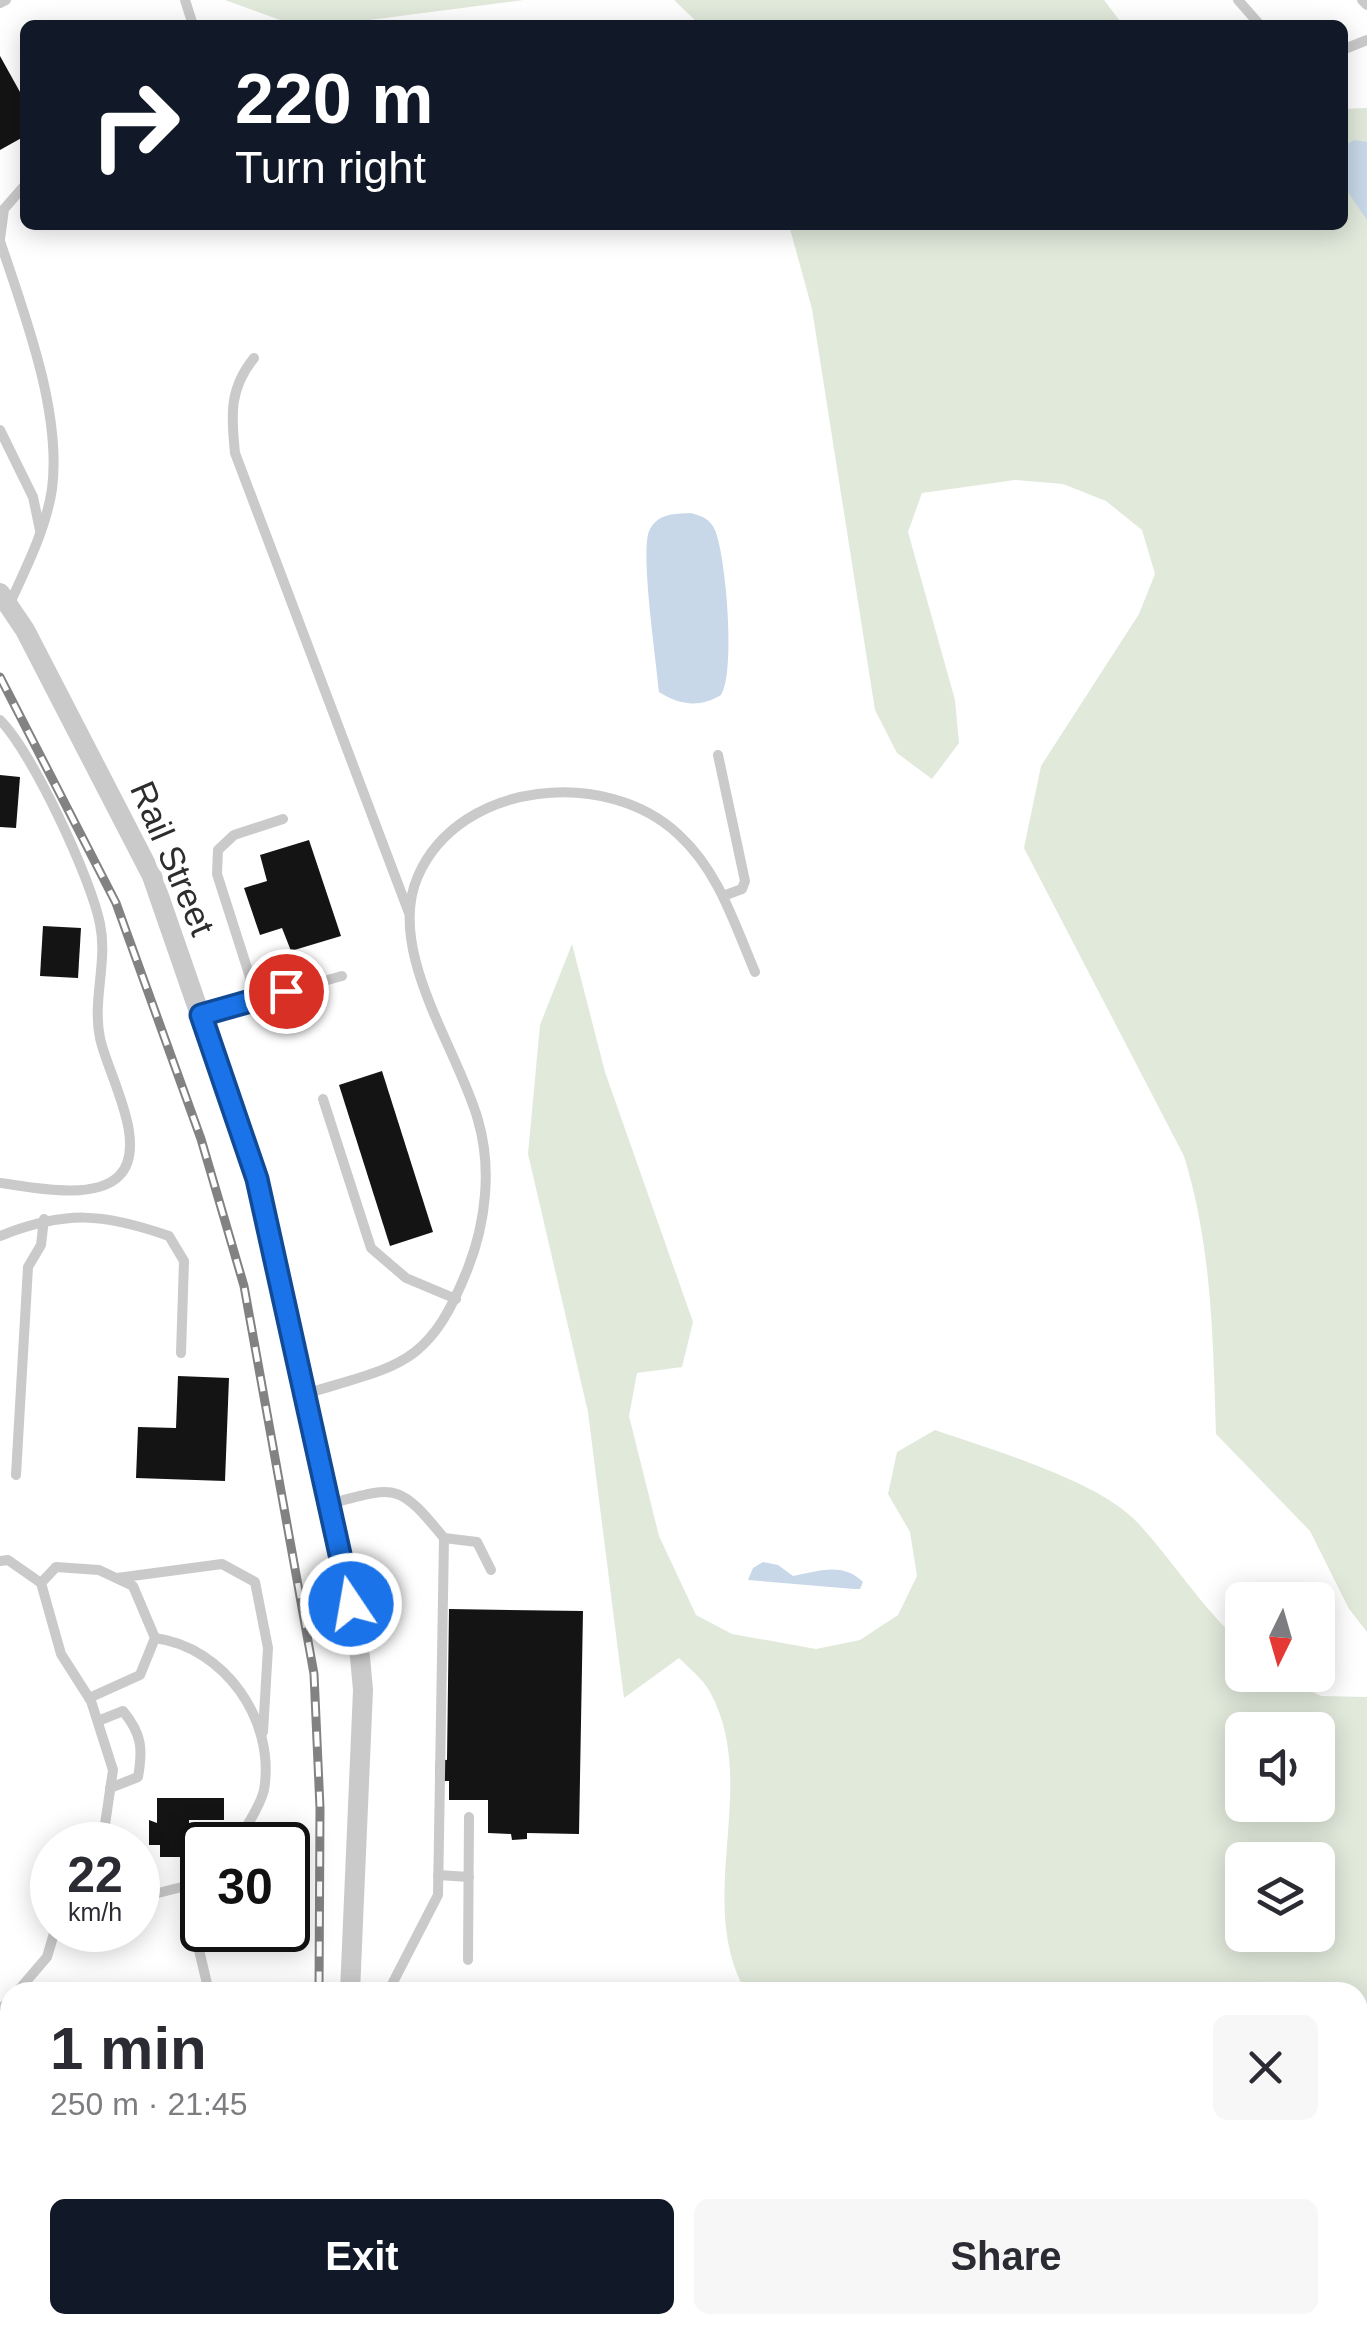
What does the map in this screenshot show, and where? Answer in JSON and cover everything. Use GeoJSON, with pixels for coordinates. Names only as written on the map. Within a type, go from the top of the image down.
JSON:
{"type":"FeatureCollection","features":[{"type":"Feature","properties":{"kind":"street","name":"Rail Street"},"geometry":{"type":"LineString","coordinates":[[4,599],[152,876],[257,1179],[351,1604],[363,1690],[350,1982]]}},
{"type":"Feature","properties":{"kind":"lane"},"geometry":{"type":"LineString","coordinates":[[1238,0],[1256,20]]}},
{"type":"Feature","properties":{"kind":"lane"},"geometry":{"type":"LineString","coordinates":[[4,599],[40,531],[52,490],[53,441],[37,366],[0,240],[4,209],[20,190]]}},
{"type":"Feature","properties":{"kind":"lane"},"geometry":{"type":"LineString","coordinates":[[254,358],[238,378],[230,408],[235,453],[409,914],[423,981],[479,1124],[486,1168],[484,1215],[456,1298],[424,1348],[368,1374],[305,1394]]}},
{"type":"Feature","properties":{"kind":"lane"},"geometry":{"type":"LineString","coordinates":[[0,430],[32,497],[40,531]]}},
{"type":"Feature","properties":{"kind":"lane"},"geometry":{"type":"LineString","coordinates":[[0,720],[50,803],[101,926],[99,1036],[128,1122],[130,1147],[119,1176],[104,1184],[57,1189],[0,1183]]}},
{"type":"Feature","properties":{"kind":"lane"},"geometry":{"type":"LineString","coordinates":[[718,755],[744,866],[742,888],[723,896]]}},
{"type":"Feature","properties":{"kind":"lane"},"geometry":{"type":"LineString","coordinates":[[409,914],[418,877],[435,850],[490,807],[531,793],[569,791],[604,796],[676,831],[708,864],[755,972]]}},
{"type":"Feature","properties":{"kind":"lane"},"geometry":{"type":"LineString","coordinates":[[257,998],[217,874],[218,850],[234,834],[283,819]]}},
{"type":"Feature","properties":{"kind":"lane"},"geometry":{"type":"LineString","coordinates":[[201,1015],[342,976]]}},
{"type":"Feature","properties":{"kind":"lane"},"geometry":{"type":"LineString","coordinates":[[323,1099],[371,1248],[406,1278],[456,1298]]}},
{"type":"Feature","properties":{"kind":"lane"},"geometry":{"type":"LineString","coordinates":[[0,1236],[44,1219],[116,1218],[169,1236],[184,1261],[181,1353]]}},
{"type":"Feature","properties":{"kind":"lane"},"geometry":{"type":"LineString","coordinates":[[16,1475],[28,1267],[40,1245],[44,1219]]}},
{"type":"Feature","properties":{"kind":"lane"},"geometry":{"type":"LineString","coordinates":[[329,1504],[387,1489],[413,1500],[444,1538],[438,1895],[393,1982]]}},
{"type":"Feature","properties":{"kind":"lane"},"geometry":{"type":"LineString","coordinates":[[444,1538],[477,1542],[491,1570]]}},
{"type":"Feature","properties":{"kind":"lane"},"geometry":{"type":"LineString","coordinates":[[0,1561],[8,1560],[41,1582],[60,1654],[89,1698],[98,1720],[112,1770],[105,1822]]}},
{"type":"Feature","properties":{"kind":"lane"},"geometry":{"type":"LineString","coordinates":[[117,1578],[222,1564],[254,1582],[268,1648],[264,1792],[248,1822]]}},
{"type":"Feature","properties":{"kind":"lane"},"geometry":{"type":"LineString","coordinates":[[41,1582],[56,1566],[99,1570],[134,1586],[155,1638],[140,1676],[89,1698]]}},
{"type":"Feature","properties":{"kind":"lane"},"geometry":{"type":"LineString","coordinates":[[155,1638],[184,1642],[231,1678],[263,1732]]}},
{"type":"Feature","properties":{"kind":"lane"},"geometry":{"type":"LineString","coordinates":[[98,1720],[123,1711],[137,1728],[143,1748],[138,1778],[110,1788]]}},
{"type":"Feature","properties":{"kind":"lane"},"geometry":{"type":"LineString","coordinates":[[468,1960],[469,1816]]}},
{"type":"Feature","properties":{"kind":"lane"},"geometry":{"type":"LineString","coordinates":[[438,1875],[469,1877]]}},
{"type":"Feature","properties":{"kind":"lane"},"geometry":{"type":"LineString","coordinates":[[26,1982],[48,1952]]}},
{"type":"Feature","properties":{"kind":"lane"},"geometry":{"type":"LineString","coordinates":[[199,1952],[207,1982]]}},
{"type":"Feature","properties":{"kind":"shaded area"},"geometry":{"type":"Polygon","coordinates":[[[225,0],[524,0],[370,20],[280,20],[225,0]]]}},
{"type":"Feature","properties":{"kind":"shaded area"},"geometry":{"type":"Polygon","coordinates":[[[674,0],[1104,0],[1119,20],[695,20],[674,0]]]}},
{"type":"Feature","properties":{"kind":"shaded area"},"geometry":{"type":"Polygon","coordinates":[[[1367,108],[1367,1632],[1349,1609],[1310,1531],[1216,1434],[1206,1259],[1184,1156],[1024,848],[1041,766],[1139,614],[1155,574],[1142,530],[1106,501],[1063,484],[1015,480],[922,493],[908,532],[955,700],[959,743],[932,779],[897,753],[875,710],[812,309],[790,230],[1348,230],[1348,109],[1367,108]]]}},
{"type":"Feature","properties":{"kind":"shaded area"},"geometry":{"type":"Polygon","coordinates":[[[572,944],[605,1072],[693,1322],[682,1367],[637,1373],[629,1416],[659,1536],[696,1615],[732,1634],[816,1649],[860,1640],[898,1615],[917,1576],[910,1532],[888,1494],[897,1452],[935,1430],[1042,1467],[1097,1493],[1137,1522],[1225,1626],[1225,1692],[1313,1692],[1321,1696],[1367,1697],[1367,1982],[742,1982],[731,1956],[725,1919],[730,1765],[724,1728],[710,1692],[679,1658],[624,1698],[588,1412],[528,1154],[540,1025],[572,944]]]}},
{"type":"Feature","properties":{"kind":"water"},"geometry":{"type":"Polygon","coordinates":[[[1354,140],[1367,142],[1367,220],[1348,192],[1348,144],[1354,140]]]}},
{"type":"Feature","properties":{"kind":"water"},"geometry":{"type":"Polygon","coordinates":[[[691,513],[705,518],[715,530],[728,614],[726,683],[721,695],[697,703],[674,700],[659,692],[646,558],[650,529],[658,520],[691,513]]]}},
{"type":"Feature","properties":{"kind":"water"},"geometry":{"type":"Polygon","coordinates":[[[763,1562],[778,1565],[793,1576],[838,1570],[863,1582],[860,1589],[854,1589],[748,1580],[753,1568],[763,1562]]]}},
{"type":"Feature","properties":{"kind":"building"},"geometry":{"type":"Polygon","coordinates":[[[0,56],[20,92],[20,139],[0,150],[0,56]]]}},
{"type":"Feature","properties":{"kind":"building"},"geometry":{"type":"Polygon","coordinates":[[[0,775],[20,777],[16,828],[0,827],[0,775]]]}},
{"type":"Feature","properties":{"kind":"building"},"geometry":{"type":"Polygon","coordinates":[[[309,840],[341,936],[291,951],[282,928],[260,935],[244,888],[267,881],[260,855],[309,840]]]}},
{"type":"Feature","properties":{"kind":"building"},"geometry":{"type":"Polygon","coordinates":[[[43,926],[81,928],[78,978],[40,976],[43,926]]]}},
{"type":"Feature","properties":{"kind":"building"},"geometry":{"type":"Polygon","coordinates":[[[382,1071],[433,1232],[390,1246],[339,1085],[382,1071]]]}},
{"type":"Feature","properties":{"kind":"building"},"geometry":{"type":"Polygon","coordinates":[[[178,1376],[229,1378],[225,1481],[136,1478],[138,1427],[176,1428],[178,1376]]]}},
{"type":"Feature","properties":{"kind":"building"},"geometry":{"type":"Polygon","coordinates":[[[449,1609],[583,1611],[579,1834],[527,1833],[527,1839],[512,1840],[511,1834],[488,1833],[488,1800],[449,1800],[449,1781],[435,1781],[436,1759],[447,1760],[449,1609]]]}},
{"type":"Feature","properties":{"kind":"building"},"geometry":{"type":"Polygon","coordinates":[[[157,1798],[224,1798],[224,1820],[180,1822],[180,1857],[160,1857],[157,1798]]]}},
{"type":"Feature","properties":{"kind":"railway"},"geometry":{"type":"LineString","coordinates":[[0,677],[116,903],[201,1139],[244,1286],[314,1674],[320,1808],[319,1982]]}},
{"type":"Feature","properties":{"kind":"route"},"geometry":{"type":"LineString","coordinates":[[286,991],[201,1015],[257,1179],[351,1604]]}}]}
